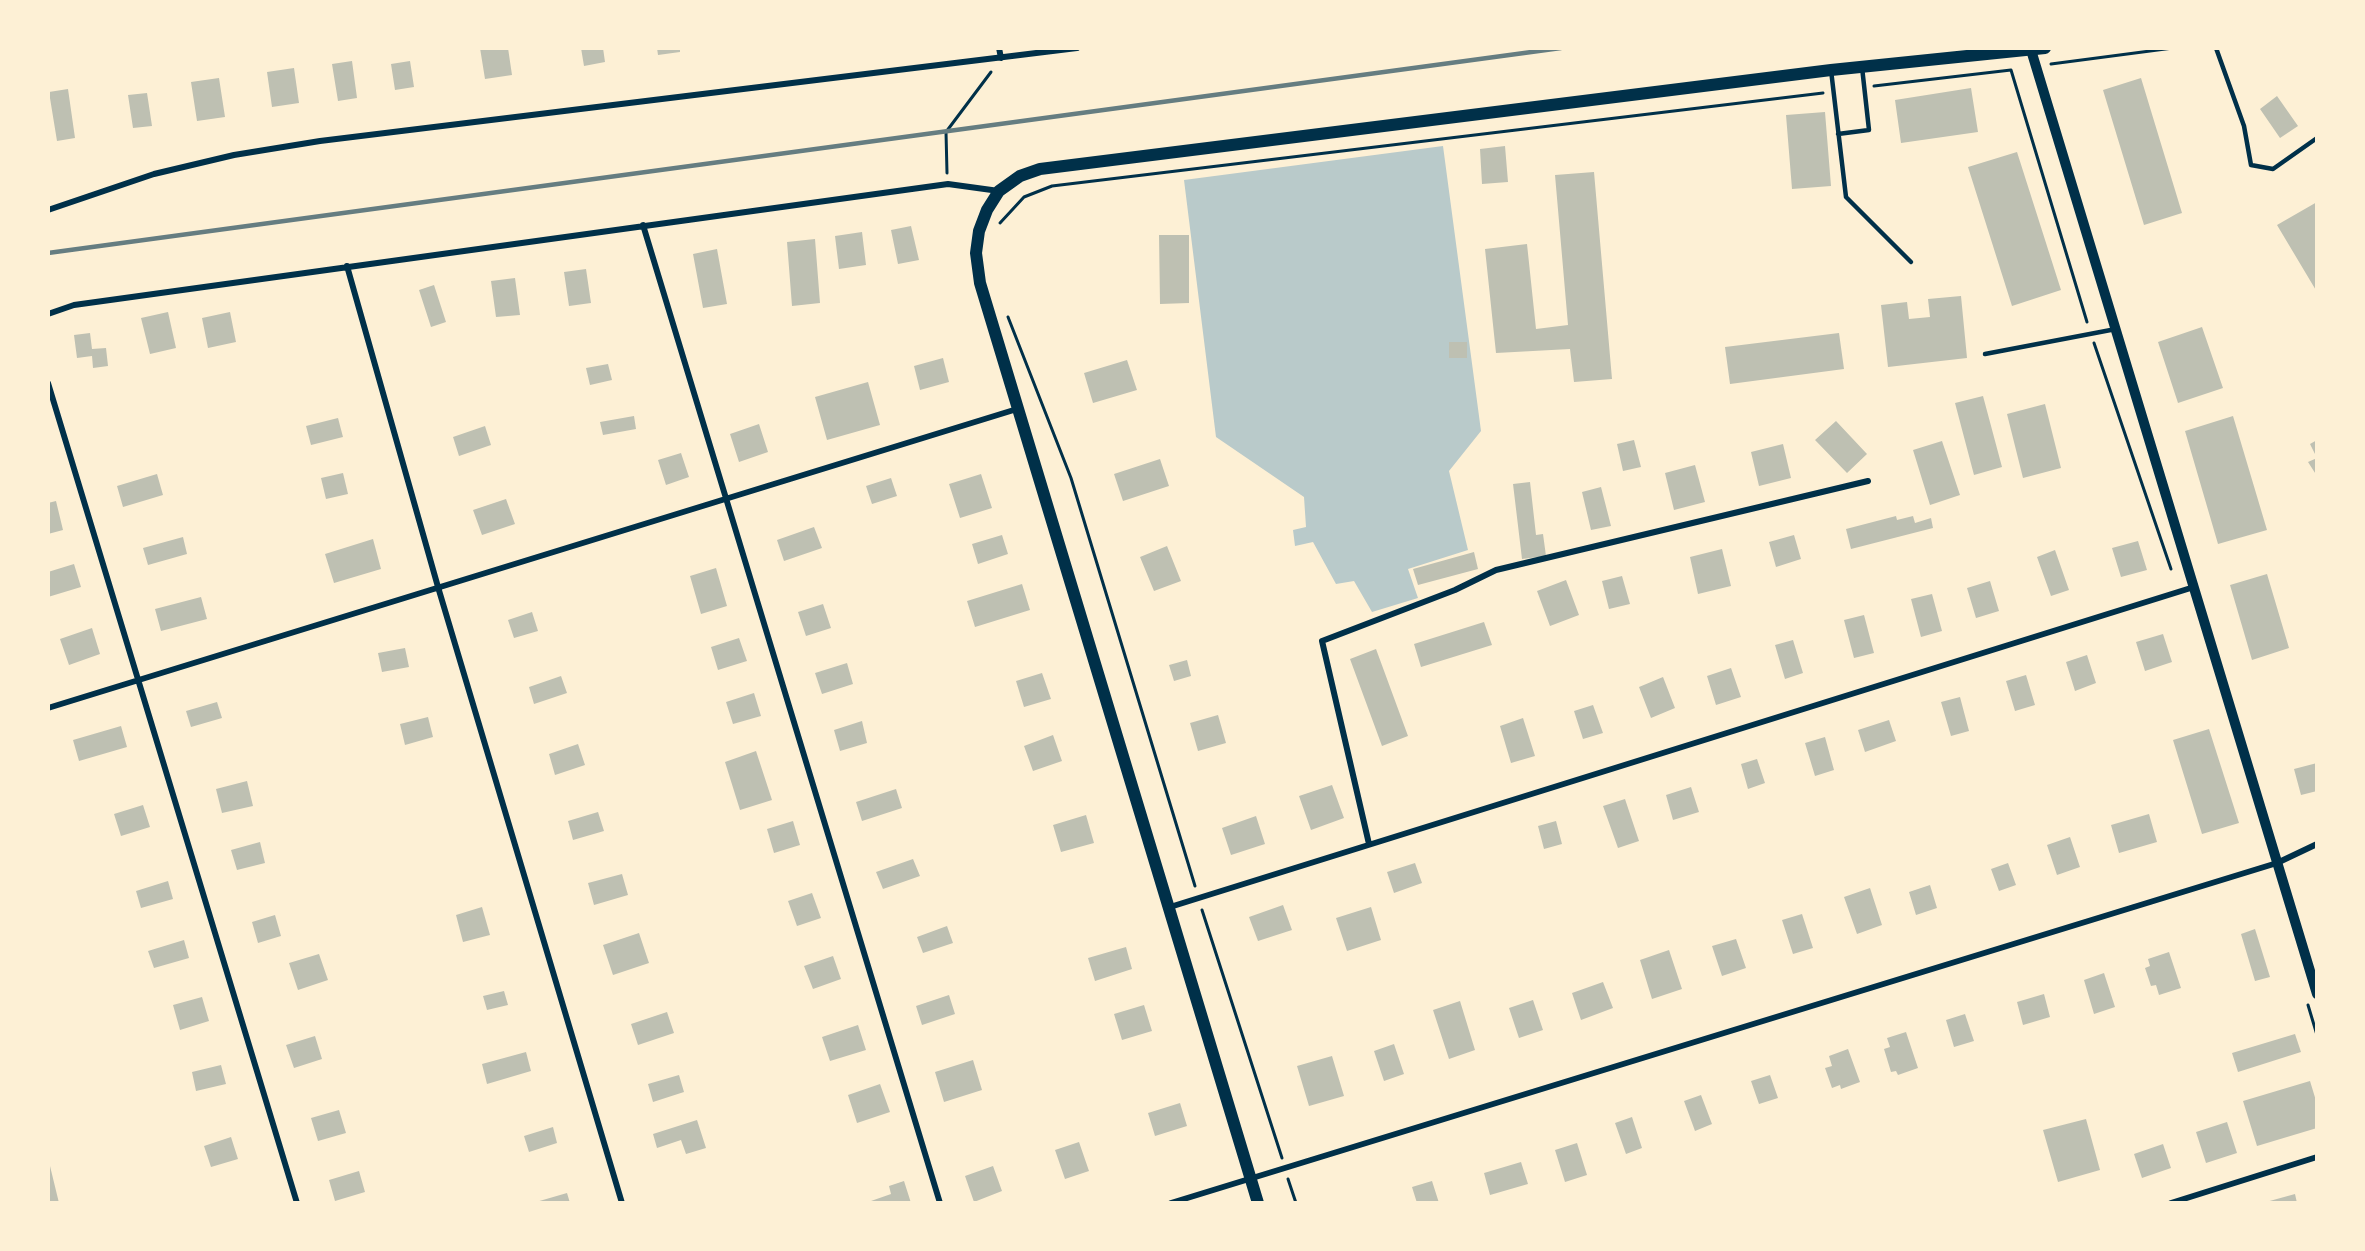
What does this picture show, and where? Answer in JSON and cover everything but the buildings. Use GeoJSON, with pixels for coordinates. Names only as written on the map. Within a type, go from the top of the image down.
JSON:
{"type":"FeatureCollection","features":[{"type":"Feature","properties":{"kind":"main road"},"geometry":{"type":"LineString","coordinates":[[1258,1203],[980,283],[976,253],[978,231],[999,191],[1020,176],[1040,169],[1831,70],[2045,48]]}},
{"type":"Feature","properties":{"kind":"street"},"geometry":{"type":"LineString","coordinates":[[999,48],[1001,58]]}},
{"type":"Feature","properties":{"kind":"street"},"geometry":{"type":"LineString","coordinates":[[48,210],[154,174],[234,156],[320,141],[1077,48]]}},
{"type":"Feature","properties":{"kind":"street"},"geometry":{"type":"LineString","coordinates":[[2031,50],[2317,994]]}},
{"type":"Feature","properties":{"kind":"street"},"geometry":{"type":"LineString","coordinates":[[48,314],[74,305],[948,184],[999,191]]}},
{"type":"Feature","properties":{"kind":"street"},"geometry":{"type":"LineString","coordinates":[[643,225],[940,1203]]}},
{"type":"Feature","properties":{"kind":"street"},"geometry":{"type":"LineString","coordinates":[[347,266],[438,587],[622,1203]]}},
{"type":"Feature","properties":{"kind":"street"},"geometry":{"type":"LineString","coordinates":[[48,383],[297,1203]]}},
{"type":"Feature","properties":{"kind":"street"},"geometry":{"type":"LineString","coordinates":[[48,708],[1017,409]]}},
{"type":"Feature","properties":{"kind":"street"},"geometry":{"type":"LineString","coordinates":[[1369,844],[1322,641],[1455,590],[1496,570],[1868,481]]}},
{"type":"Feature","properties":{"kind":"street"},"geometry":{"type":"LineString","coordinates":[[1170,907],[2194,587]]}},
{"type":"Feature","properties":{"kind":"street"},"geometry":{"type":"LineString","coordinates":[[1171,1203],[2277,863],[2317,844]]}},
{"type":"Feature","properties":{"kind":"street"},"geometry":{"type":"LineString","coordinates":[[2171,1203],[2317,1157]]}},
{"type":"Feature","properties":{"kind":"lane"},"geometry":{"type":"LineString","coordinates":[[2216,48],[2244,126],[2251,165],[2272,169],[2317,138]]}},
{"type":"Feature","properties":{"kind":"lane"},"geometry":{"type":"LineString","coordinates":[[1838,134],[1869,130],[1862,67]]}},
{"type":"Feature","properties":{"kind":"lane"},"geometry":{"type":"LineString","coordinates":[[1831,70],[1846,197],[1911,262]]}},
{"type":"Feature","properties":{"kind":"lane"},"geometry":{"type":"LineString","coordinates":[[1985,354],[2116,329]]}},
{"type":"Feature","properties":{"kind":"path"},"geometry":{"type":"LineString","coordinates":[[2046,65],[2173,48]]}},
{"type":"Feature","properties":{"kind":"path"},"geometry":{"type":"LineString","coordinates":[[948,184],[946,132],[1001,58]]}},
{"type":"Feature","properties":{"kind":"path"},"geometry":{"type":"LineString","coordinates":[[1866,87],[2011,70],[2091,334],[2179,592]]}},
{"type":"Feature","properties":{"kind":"path"},"geometry":{"type":"LineString","coordinates":[[997,229],[1000,222],[1024,197],[1052,186],[1830,92]]}},
{"type":"Feature","properties":{"kind":"path"},"geometry":{"type":"LineString","coordinates":[[1007,313],[1071,478],[1199,898],[1296,1203]]}},
{"type":"Feature","properties":{"kind":"path"},"geometry":{"type":"LineString","coordinates":[[2307,1001],[2317,1035]]}},
{"type":"Feature","properties":{"kind":"shaded area"},"geometry":{"type":"Polygon","coordinates":[[[1443,146],[1481,431],[1449,471],[1468,550],[1408,569],[1418,598],[1372,612],[1354,581],[1336,584],[1313,542],[1295,546],[1293,530],[1306,527],[1304,497],[1216,437],[1184,180],[1443,146]]]}},
{"type":"Feature","properties":{"kind":"railway"},"geometry":{"type":"LineString","coordinates":[[48,253],[1561,48]]}}]}
